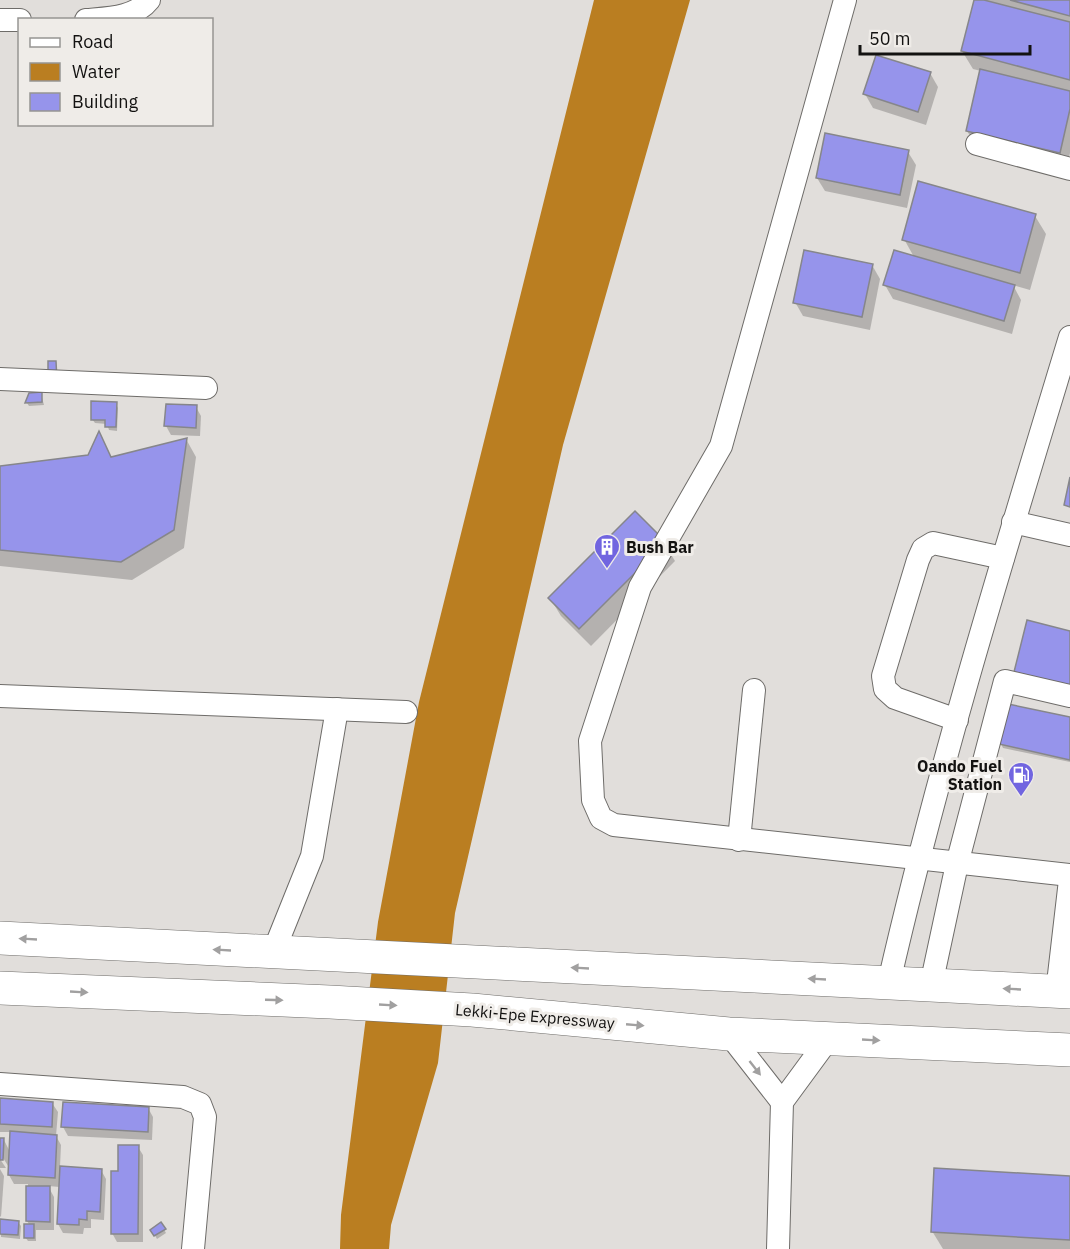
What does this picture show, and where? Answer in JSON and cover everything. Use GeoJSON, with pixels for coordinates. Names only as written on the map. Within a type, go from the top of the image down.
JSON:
{"type":"FeatureCollection","features":[{"type":"Feature","properties":{"kind":"highway"},"geometry":{"type":"LineString","coordinates":[[0,938],[1064,992]]}},
{"type":"Feature","properties":{"kind":"highway","name":"Lekki-Epe Expressway"},"geometry":{"type":"LineString","coordinates":[[0,988],[472,1010],[729,1034],[1070,1050]]}},
{"type":"Feature","properties":{"kind":"street"},"geometry":{"type":"LineString","coordinates":[[116,18],[144,7],[149,0]]}},
{"type":"Feature","properties":{"kind":"street"},"geometry":{"type":"LineString","coordinates":[[845,0],[721,446],[640,587],[590,741],[593,800],[601,818],[614,825],[1070,878],[1064,992]]}},
{"type":"Feature","properties":{"kind":"street"},"geometry":{"type":"LineString","coordinates":[[0,20],[18,20]]}},
{"type":"Feature","properties":{"kind":"street"},"geometry":{"type":"LineString","coordinates":[[977,144],[1070,170]]}},
{"type":"Feature","properties":{"kind":"street"},"geometry":{"type":"LineString","coordinates":[[889,982],[917,860],[1013,522],[1070,337]]}},
{"type":"Feature","properties":{"kind":"street"},"geometry":{"type":"LineString","coordinates":[[0,379],[206,387]]}},
{"type":"Feature","properties":{"kind":"street"},"geometry":{"type":"LineString","coordinates":[[1013,522],[1070,535]]}},
{"type":"Feature","properties":{"kind":"street"},"geometry":{"type":"LineString","coordinates":[[957,720],[895,698],[885,689],[883,676],[923,549],[933,543],[1003,558]]}},
{"type":"Feature","properties":{"kind":"street"},"geometry":{"type":"LineString","coordinates":[[932,985],[957,864],[1005,681],[1070,696]]}},
{"type":"Feature","properties":{"kind":"street"},"geometry":{"type":"LineString","coordinates":[[739,840],[754,690]]}},
{"type":"Feature","properties":{"kind":"street"},"geometry":{"type":"LineString","coordinates":[[0,696],[406,711]]}},
{"type":"Feature","properties":{"kind":"street"},"geometry":{"type":"LineString","coordinates":[[273,953],[312,856],[337,709]]}},
{"type":"Feature","properties":{"kind":"street"},"geometry":{"type":"LineString","coordinates":[[729,1034],[782,1102]]}},
{"type":"Feature","properties":{"kind":"street"},"geometry":{"type":"LineString","coordinates":[[778,1249],[782,1102],[829,1038]]}},
{"type":"Feature","properties":{"kind":"street"},"geometry":{"type":"LineString","coordinates":[[0,1084],[183,1097],[200,1104],[205,1118],[193,1249]]}},
{"type":"Feature","properties":{"kind":"water"},"geometry":{"type":"Polygon","coordinates":[[[594,0],[690,0],[563,445],[455,913],[438,1063],[391,1225],[389,1249],[340,1249],[341,1215],[378,922],[419,702],[594,0]]]}},
{"type":"Feature","properties":{"kind":"building"},"geometry":{"type":"Polygon","coordinates":[[[974,0],[984,0],[1070,22],[1070,80],[961,51],[974,0]]]}},
{"type":"Feature","properties":{"kind":"building"},"geometry":{"type":"Polygon","coordinates":[[[1010,0],[1070,0],[1070,16],[1010,0]]]}},
{"type":"Feature","properties":{"kind":"building"},"geometry":{"type":"Polygon","coordinates":[[[876,55],[931,72],[918,112],[863,94],[876,55]]]}},
{"type":"Feature","properties":{"kind":"building"},"geometry":{"type":"Polygon","coordinates":[[[980,69],[1070,91],[1070,109],[1060,153],[966,131],[980,69]]]}},
{"type":"Feature","properties":{"kind":"building"},"geometry":{"type":"Polygon","coordinates":[[[825,133],[909,150],[900,195],[816,178],[825,133]]]}},
{"type":"Feature","properties":{"kind":"building"},"geometry":{"type":"Polygon","coordinates":[[[918,181],[1036,214],[1020,273],[902,240],[918,181]]]}},
{"type":"Feature","properties":{"kind":"building"},"geometry":{"type":"Polygon","coordinates":[[[804,250],[873,264],[862,317],[793,303],[804,250]]]}},
{"type":"Feature","properties":{"kind":"building"},"geometry":{"type":"Polygon","coordinates":[[[894,250],[1015,285],[1004,321],[883,285],[894,250]]]}},
{"type":"Feature","properties":{"kind":"building"},"geometry":{"type":"Polygon","coordinates":[[[48,361],[56,361],[57,381],[48,381],[48,361]]]}},
{"type":"Feature","properties":{"kind":"building"},"geometry":{"type":"Polygon","coordinates":[[[42,392],[42,402],[25,403],[29,393],[42,392]]]}},
{"type":"Feature","properties":{"kind":"building"},"geometry":{"type":"Polygon","coordinates":[[[91,401],[117,402],[116,427],[105,427],[105,420],[91,420],[91,401]]]}},
{"type":"Feature","properties":{"kind":"building"},"geometry":{"type":"Polygon","coordinates":[[[166,404],[197,405],[196,428],[164,426],[166,404]]]}},
{"type":"Feature","properties":{"kind":"building"},"geometry":{"type":"Polygon","coordinates":[[[99,431],[111,457],[187,438],[174,530],[121,562],[0,550],[0,466],[88,455],[99,431]]]}},
{"type":"Feature","properties":{"kind":"building"},"geometry":{"type":"Polygon","coordinates":[[[1070,477],[1070,507],[1064,505],[1070,477]]]}},
{"type":"Feature","properties":{"kind":"building","name":"Bush Bar"},"geometry":{"type":"Polygon","coordinates":[[[635,511],[666,542],[579,629],[548,598],[635,511]]]}},
{"type":"Feature","properties":{"kind":"building"},"geometry":{"type":"Polygon","coordinates":[[[1027,620],[1070,631],[1070,686],[1014,672],[1027,620]]]}},
{"type":"Feature","properties":{"kind":"building"},"geometry":{"type":"Polygon","coordinates":[[[1008,704],[1070,717],[1070,760],[999,744],[1008,704]]]}},
{"type":"Feature","properties":{"kind":"building"},"geometry":{"type":"Polygon","coordinates":[[[0,1098],[53,1102],[52,1127],[0,1124],[0,1098]]]}},
{"type":"Feature","properties":{"kind":"building"},"geometry":{"type":"Polygon","coordinates":[[[63,1102],[149,1107],[148,1132],[61,1127],[63,1102]]]}},
{"type":"Feature","properties":{"kind":"building"},"geometry":{"type":"Polygon","coordinates":[[[10,1131],[57,1135],[55,1178],[8,1175],[10,1131]]]}},
{"type":"Feature","properties":{"kind":"building"},"geometry":{"type":"Polygon","coordinates":[[[0,1138],[4,1138],[3,1160],[0,1160],[0,1138]]]}},
{"type":"Feature","properties":{"kind":"building"},"geometry":{"type":"Polygon","coordinates":[[[118,1145],[139,1145],[138,1234],[111,1234],[111,1171],[118,1171],[118,1145]]]}},
{"type":"Feature","properties":{"kind":"building"},"geometry":{"type":"Polygon","coordinates":[[[60,1166],[102,1169],[100,1212],[87,1211],[87,1220],[79,1219],[79,1225],[57,1224],[60,1166]]]}},
{"type":"Feature","properties":{"kind":"building"},"geometry":{"type":"Polygon","coordinates":[[[934,1168],[1070,1176],[1070,1240],[931,1232],[934,1168]]]}},
{"type":"Feature","properties":{"kind":"building"},"geometry":{"type":"Polygon","coordinates":[[[26,1186],[50,1186],[50,1222],[26,1221],[26,1186]]]}},
{"type":"Feature","properties":{"kind":"building"},"geometry":{"type":"Polygon","coordinates":[[[0,1219],[19,1221],[18,1235],[0,1234],[0,1219]]]}},
{"type":"Feature","properties":{"kind":"building"},"geometry":{"type":"Polygon","coordinates":[[[161,1222],[166,1229],[154,1236],[150,1230],[161,1222]]]}},
{"type":"Feature","properties":{"kind":"building"},"geometry":{"type":"Polygon","coordinates":[[[24,1224],[34,1224],[34,1238],[24,1238],[24,1224]]]}},
{"type":"Feature","properties":{"kind":"place","name":"Bush Bar"},"geometry":{"type":"Point","coordinates":[607,570]}},
{"type":"Feature","properties":{"kind":"place","name":"Oando Fuel Station"},"geometry":{"type":"Point","coordinates":[1021,798]}}]}
